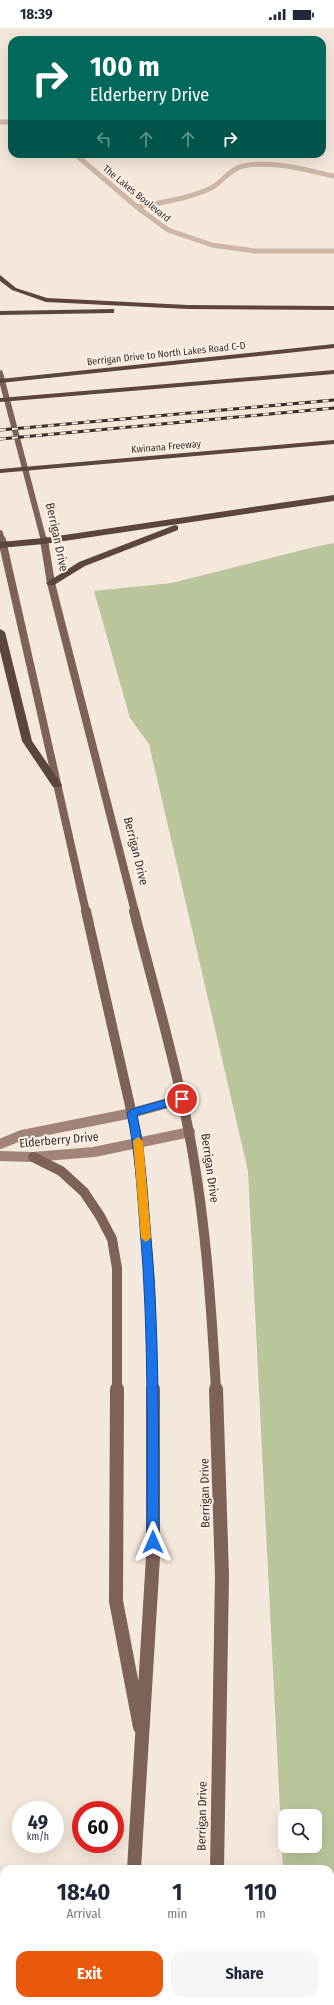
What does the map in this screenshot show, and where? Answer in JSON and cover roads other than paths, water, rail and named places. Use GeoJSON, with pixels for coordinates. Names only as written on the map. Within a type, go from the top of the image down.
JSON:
{"type":"FeatureCollection","features":[{"type":"Feature","properties":{"kind":"highway"},"geometry":{"type":"LineString","coordinates":[[0,278],[14,289],[46,300],[188,307]]}},
{"type":"Feature","properties":{"kind":"highway"},"geometry":{"type":"LineString","coordinates":[[0,313],[188,307],[334,308]]}},
{"type":"Feature","properties":{"kind":"highway","name":"Berrigan Drive to North Lakes Road C-D"},"geometry":{"type":"LineString","coordinates":[[0,381],[334,346]]}},
{"type":"Feature","properties":{"kind":"highway"},"geometry":{"type":"LineString","coordinates":[[0,400],[334,372]]}},
{"type":"Feature","properties":{"kind":"highway","name":"Kwinana Freeway"},"geometry":{"type":"LineString","coordinates":[[0,471],[334,442]]}},
{"type":"Feature","properties":{"kind":"highway"},"geometry":{"type":"LineString","coordinates":[[1,544],[44,541],[334,498]]}},
{"type":"Feature","properties":{"kind":"highway"},"geometry":{"type":"LineString","coordinates":[[51,583],[82,564],[151,536],[203,518]]}},
{"type":"Feature","properties":{"kind":"highway"},"geometry":{"type":"LineString","coordinates":[[0,632],[27,741],[57,785]]}},
{"type":"Feature","properties":{"kind":"main road","name":"Berrigan Drive"},"geometry":{"type":"LineString","coordinates":[[0,373],[28,487],[44,541],[51,583],[182,1099],[196,1167],[215,1357],[221,1482],[222,1650],[217,1865]]}},
{"type":"Feature","properties":{"kind":"main road"},"geometry":{"type":"LineString","coordinates":[[0,534],[1,544],[8,561],[138,1141],[150,1285],[153,1386],[153,1557],[134,1865]]}},
{"type":"Feature","properties":{"kind":"main road"},"geometry":{"type":"LineString","coordinates":[[33,1157],[61,1171],[84,1192],[100,1216],[112,1239],[118,1268],[116,1601],[142,1743]]}},
{"type":"Feature","properties":{"kind":"street","name":"The Lakes Boulevard"},"geometry":{"type":"LineString","coordinates":[[80,158],[137,207],[168,230],[212,246],[254,251],[334,251]]}},
{"type":"Feature","properties":{"kind":"street"},"geometry":{"type":"LineString","coordinates":[[137,207],[198,194],[214,188],[230,170],[242,166],[261,164],[334,176]]}},
{"type":"Feature","properties":{"kind":"street","name":"Elderberry Drive"},"geometry":{"type":"LineString","coordinates":[[0,1144],[22,1135],[132,1113],[182,1099]]}},
{"type":"Feature","properties":{"kind":"street","name":"Elderberry Drive"},"geometry":{"type":"LineString","coordinates":[[0,1156],[33,1157],[94,1152],[138,1141],[190,1132]]}},
{"type":"Feature","properties":{"kind":"railway"},"geometry":{"type":"LineString","coordinates":[[0,430],[334,400]]}},
{"type":"Feature","properties":{"kind":"railway"},"geometry":{"type":"LineString","coordinates":[[0,439],[334,408]]}}]}
